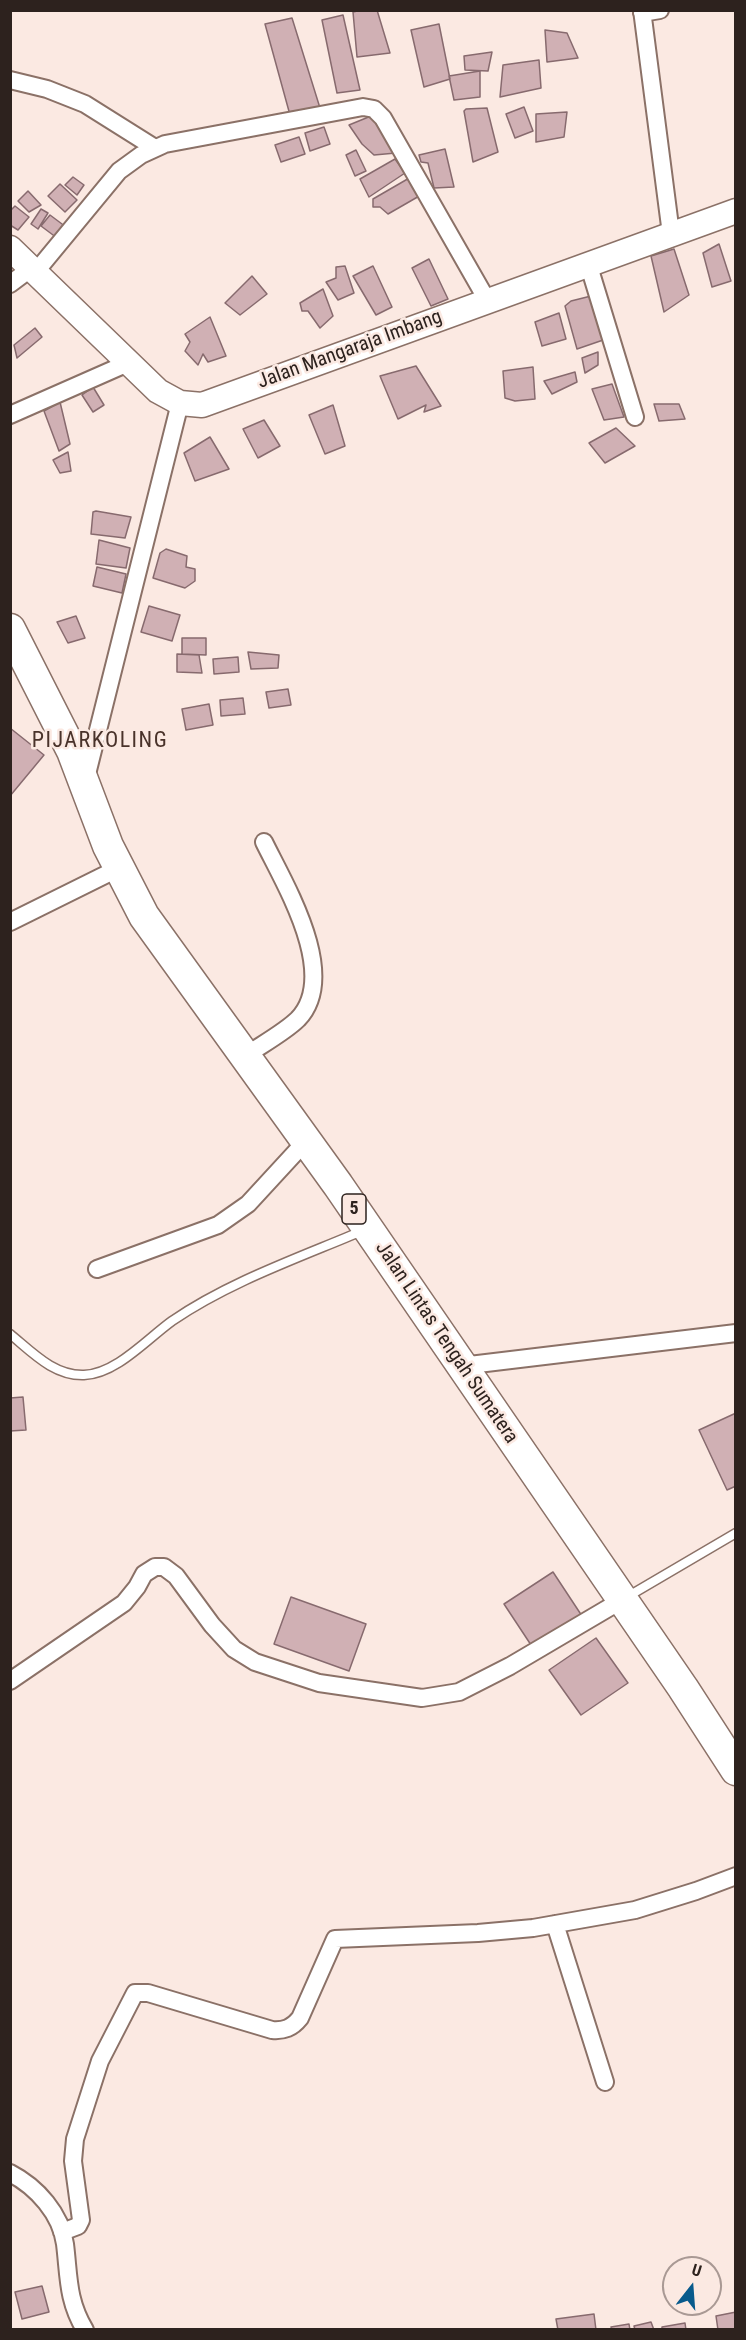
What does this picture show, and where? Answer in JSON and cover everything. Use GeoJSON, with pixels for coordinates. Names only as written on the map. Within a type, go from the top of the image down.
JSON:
{"type":"FeatureCollection","features":[{"type":"Feature","properties":{"kind":"highway","name":"Jalan Lintas Tengah Sumatera"},"geometry":{"type":"LineString","coordinates":[[10,629],[72,751],[108,846],[144,916],[368,1229],[683,1688],[735,1770]]}},
{"type":"Feature","properties":{"kind":"street"},"geometry":{"type":"LineString","coordinates":[[660,10],[642,12],[671,234]]}},
{"type":"Feature","properties":{"kind":"street"},"geometry":{"type":"LineString","coordinates":[[10,80],[47,89],[85,104],[155,148]]}},
{"type":"Feature","properties":{"kind":"street"},"geometry":{"type":"LineString","coordinates":[[10,284],[32,271],[118,171],[141,155],[165,144],[363,107],[374,110],[383,118],[487,300]]}},
{"type":"Feature","properties":{"kind":"street","name":"Jalan Mangaraja Imbang"},"geometry":{"type":"LineString","coordinates":[[180,403],[202,405],[735,211]]}},
{"type":"Feature","properties":{"kind":"street"},"geometry":{"type":"LineString","coordinates":[[10,248],[158,391],[180,403],[84,784]]}},
{"type":"Feature","properties":{"kind":"street"},"geometry":{"type":"LineString","coordinates":[[588,263],[635,417]]}},
{"type":"Feature","properties":{"kind":"street"},"geometry":{"type":"LineString","coordinates":[[10,415],[128,363]]}},
{"type":"Feature","properties":{"kind":"street"},"geometry":{"type":"LineString","coordinates":[[245,1056],[298,1020],[307,1007],[314,988],[313,963],[300,916],[264,842]]}},
{"type":"Feature","properties":{"kind":"street"},"geometry":{"type":"LineString","coordinates":[[10,922],[119,868]]}},
{"type":"Feature","properties":{"kind":"street"},"geometry":{"type":"LineString","coordinates":[[97,1269],[218,1225],[248,1204],[306,1141]]}},
{"type":"Feature","properties":{"kind":"street"},"geometry":{"type":"LineString","coordinates":[[461,1366],[735,1333]]}},
{"type":"Feature","properties":{"kind":"street"},"geometry":{"type":"LineString","coordinates":[[10,1681],[123,1603],[137,1587],[144,1574],[155,1567],[164,1567],[176,1576],[212,1625],[234,1649],[255,1662],[319,1683],[422,1698],[459,1692],[510,1666],[622,1600]]}},
{"type":"Feature","properties":{"kind":"street"},"geometry":{"type":"LineString","coordinates":[[62,2232],[78,2226],[81,2220],[72,2152],[84,2106],[100,2061],[130,1998],[135,1993],[148,1993],[272,2030],[284,2030],[300,2018],[331,1943],[335,1939],[478,1933],[555,1924],[635,1910],[735,1876]]}},
{"type":"Feature","properties":{"kind":"street"},"geometry":{"type":"LineString","coordinates":[[555,1924],[605,2082]]}},
{"type":"Feature","properties":{"kind":"street"},"geometry":{"type":"LineString","coordinates":[[10,2173],[23,2180],[47,2203],[60,2224],[65,2243],[66,2276],[72,2299],[85,2330]]}},
{"type":"Feature","properties":{"kind":"lane"},"geometry":{"type":"LineString","coordinates":[[10,1335],[48,1365],[69,1375],[102,1373],[173,1320],[230,1287],[368,1229]]}},
{"type":"Feature","properties":{"kind":"lane"},"geometry":{"type":"LineString","coordinates":[[622,1600],[735,1533]]}},
{"type":"Feature","properties":{"kind":"building"},"geometry":{"type":"Polygon","coordinates":[[[377,10],[390,53],[357,57],[353,12],[377,10]]]}},
{"type":"Feature","properties":{"kind":"building"},"geometry":{"type":"Polygon","coordinates":[[[343,15],[360,90],[337,93],[322,20],[343,15]]]}},
{"type":"Feature","properties":{"kind":"building"},"geometry":{"type":"Polygon","coordinates":[[[292,18],[320,108],[290,115],[265,24],[292,18]]]}},
{"type":"Feature","properties":{"kind":"building"},"geometry":{"type":"Polygon","coordinates":[[[439,24],[450,79],[424,87],[411,30],[439,24]]]}},
{"type":"Feature","properties":{"kind":"building"},"geometry":{"type":"Polygon","coordinates":[[[545,30],[567,33],[578,58],[547,62],[545,30]]]}},
{"type":"Feature","properties":{"kind":"building"},"geometry":{"type":"Polygon","coordinates":[[[492,52],[488,71],[465,70],[464,56],[492,52]]]}},
{"type":"Feature","properties":{"kind":"building"},"geometry":{"type":"Polygon","coordinates":[[[539,60],[541,88],[500,97],[503,65],[539,60]]]}},
{"type":"Feature","properties":{"kind":"building"},"geometry":{"type":"Polygon","coordinates":[[[480,71],[480,97],[454,100],[449,76],[480,71]]]}},
{"type":"Feature","properties":{"kind":"building"},"geometry":{"type":"Polygon","coordinates":[[[524,107],[533,131],[515,138],[506,114],[524,107]]]}},
{"type":"Feature","properties":{"kind":"building"},"geometry":{"type":"Polygon","coordinates":[[[487,108],[498,152],[473,162],[464,111],[487,108]]]}},
{"type":"Feature","properties":{"kind":"building"},"geometry":{"type":"Polygon","coordinates":[[[567,112],[564,137],[536,142],[536,114],[567,112]]]}},
{"type":"Feature","properties":{"kind":"building"},"geometry":{"type":"Polygon","coordinates":[[[371,116],[396,153],[374,155],[362,144],[349,125],[371,116]]]}},
{"type":"Feature","properties":{"kind":"building"},"geometry":{"type":"Polygon","coordinates":[[[324,127],[330,144],[310,151],[305,133],[324,127]]]}},
{"type":"Feature","properties":{"kind":"building"},"geometry":{"type":"Polygon","coordinates":[[[299,137],[305,154],[281,162],[275,145],[299,137]]]}},
{"type":"Feature","properties":{"kind":"building"},"geometry":{"type":"Polygon","coordinates":[[[445,149],[454,187],[434,188],[428,163],[421,162],[419,155],[445,149]]]}},
{"type":"Feature","properties":{"kind":"building"},"geometry":{"type":"Polygon","coordinates":[[[356,150],[366,171],[355,176],[346,155],[356,150]]]}},
{"type":"Feature","properties":{"kind":"building"},"geometry":{"type":"Polygon","coordinates":[[[395,159],[405,173],[369,197],[360,179],[395,159]]]}},
{"type":"Feature","properties":{"kind":"building"},"geometry":{"type":"Polygon","coordinates":[[[73,177],[84,185],[77,195],[65,185],[73,177]]]}},
{"type":"Feature","properties":{"kind":"building"},"geometry":{"type":"Polygon","coordinates":[[[411,177],[421,195],[388,214],[380,207],[373,207],[373,199],[411,177]]]}},
{"type":"Feature","properties":{"kind":"building"},"geometry":{"type":"Polygon","coordinates":[[[60,184],[77,200],[65,212],[48,196],[60,184]]]}},
{"type":"Feature","properties":{"kind":"building"},"geometry":{"type":"Polygon","coordinates":[[[28,191],[41,205],[29,212],[18,201],[28,191]]]}},
{"type":"Feature","properties":{"kind":"building"},"geometry":{"type":"Polygon","coordinates":[[[15,206],[29,217],[18,230],[10,225],[10,211],[15,206]]]}},
{"type":"Feature","properties":{"kind":"building"},"geometry":{"type":"Polygon","coordinates":[[[41,209],[48,213],[38,229],[31,224],[41,209]]]}},
{"type":"Feature","properties":{"kind":"building"},"geometry":{"type":"Polygon","coordinates":[[[50,215],[66,227],[57,238],[41,226],[50,215]]]}},
{"type":"Feature","properties":{"kind":"building"},"geometry":{"type":"Polygon","coordinates":[[[719,244],[731,281],[712,287],[703,253],[719,244]]]}},
{"type":"Feature","properties":{"kind":"building"},"geometry":{"type":"Polygon","coordinates":[[[674,249],[689,295],[664,312],[651,256],[674,249]]]}},
{"type":"Feature","properties":{"kind":"building"},"geometry":{"type":"Polygon","coordinates":[[[429,259],[448,299],[431,306],[412,268],[429,259]]]}},
{"type":"Feature","properties":{"kind":"building"},"geometry":{"type":"Polygon","coordinates":[[[345,266],[354,293],[338,300],[326,282],[336,278],[336,267],[345,266]]]}},
{"type":"Feature","properties":{"kind":"building"},"geometry":{"type":"Polygon","coordinates":[[[373,266],[392,307],[376,315],[353,276],[373,266]]]}},
{"type":"Feature","properties":{"kind":"building"},"geometry":{"type":"Polygon","coordinates":[[[252,276],[267,294],[240,315],[225,303],[252,276]]]}},
{"type":"Feature","properties":{"kind":"building"},"geometry":{"type":"Polygon","coordinates":[[[323,289],[333,316],[320,328],[308,311],[302,311],[300,303],[323,289]]]}},
{"type":"Feature","properties":{"kind":"building"},"geometry":{"type":"Polygon","coordinates":[[[595,295],[609,338],[577,349],[565,306],[571,301],[595,295]]]}},
{"type":"Feature","properties":{"kind":"building"},"geometry":{"type":"Polygon","coordinates":[[[559,313],[566,339],[542,346],[535,322],[559,313]]]}},
{"type":"Feature","properties":{"kind":"building"},"geometry":{"type":"Polygon","coordinates":[[[210,317],[226,356],[208,362],[203,354],[198,365],[185,351],[190,342],[185,334],[210,317]]]}},
{"type":"Feature","properties":{"kind":"building"},"geometry":{"type":"Polygon","coordinates":[[[35,328],[42,337],[17,358],[14,345],[35,328]]]}},
{"type":"Feature","properties":{"kind":"building"},"geometry":{"type":"Polygon","coordinates":[[[598,352],[598,365],[585,373],[582,358],[598,352]]]}},
{"type":"Feature","properties":{"kind":"building"},"geometry":{"type":"Polygon","coordinates":[[[416,366],[441,406],[424,412],[426,405],[398,419],[380,376],[416,366]]]}},
{"type":"Feature","properties":{"kind":"building"},"geometry":{"type":"Polygon","coordinates":[[[533,367],[535,399],[515,401],[505,398],[503,371],[533,367]]]}},
{"type":"Feature","properties":{"kind":"building"},"geometry":{"type":"Polygon","coordinates":[[[575,372],[577,382],[552,394],[544,381],[575,372]]]}},
{"type":"Feature","properties":{"kind":"building"},"geometry":{"type":"Polygon","coordinates":[[[612,384],[624,417],[604,420],[592,389],[612,384]]]}},
{"type":"Feature","properties":{"kind":"building"},"geometry":{"type":"Polygon","coordinates":[[[93,387],[104,405],[93,412],[82,395],[93,387]]]}},
{"type":"Feature","properties":{"kind":"building"},"geometry":{"type":"Polygon","coordinates":[[[60,402],[70,444],[59,451],[44,411],[60,402]]]}},
{"type":"Feature","properties":{"kind":"building"},"geometry":{"type":"Polygon","coordinates":[[[654,404],[679,404],[685,419],[659,421],[654,404]]]}},
{"type":"Feature","properties":{"kind":"building"},"geometry":{"type":"Polygon","coordinates":[[[333,405],[345,446],[325,454],[309,415],[333,405]]]}},
{"type":"Feature","properties":{"kind":"building"},"geometry":{"type":"Polygon","coordinates":[[[264,420],[280,446],[258,458],[243,429],[264,420]]]}},
{"type":"Feature","properties":{"kind":"building"},"geometry":{"type":"Polygon","coordinates":[[[616,428],[635,446],[605,463],[589,443],[616,428]]]}},
{"type":"Feature","properties":{"kind":"building"},"geometry":{"type":"Polygon","coordinates":[[[210,437],[229,469],[195,481],[184,453],[210,437]]]}},
{"type":"Feature","properties":{"kind":"building"},"geometry":{"type":"Polygon","coordinates":[[[68,452],[71,471],[60,473],[53,460],[68,452]]]}},
{"type":"Feature","properties":{"kind":"building"},"geometry":{"type":"Polygon","coordinates":[[[93,512],[131,517],[125,538],[91,534],[93,512]]]}},
{"type":"Feature","properties":{"kind":"building"},"geometry":{"type":"Polygon","coordinates":[[[99,540],[130,548],[126,568],[96,564],[99,540]]]}},
{"type":"Feature","properties":{"kind":"building"},"geometry":{"type":"Polygon","coordinates":[[[166,549],[187,556],[186,567],[195,569],[195,581],[185,588],[153,578],[160,553],[166,549]]]}},
{"type":"Feature","properties":{"kind":"building"},"geometry":{"type":"Polygon","coordinates":[[[97,567],[126,574],[122,593],[93,586],[97,567]]]}},
{"type":"Feature","properties":{"kind":"building"},"geometry":{"type":"Polygon","coordinates":[[[149,606],[180,615],[172,641],[141,632],[149,606]]]}},
{"type":"Feature","properties":{"kind":"building"},"geometry":{"type":"Polygon","coordinates":[[[76,616],[85,638],[68,643],[57,622],[76,616]]]}},
{"type":"Feature","properties":{"kind":"building"},"geometry":{"type":"Polygon","coordinates":[[[182,638],[206,638],[206,655],[182,654],[182,638]]]}},
{"type":"Feature","properties":{"kind":"building"},"geometry":{"type":"Polygon","coordinates":[[[248,652],[279,655],[278,668],[251,669],[248,652]]]}},
{"type":"Feature","properties":{"kind":"building"},"geometry":{"type":"Polygon","coordinates":[[[177,654],[199,655],[202,673],[177,672],[177,654]]]}},
{"type":"Feature","properties":{"kind":"building"},"geometry":{"type":"Polygon","coordinates":[[[238,657],[239,672],[214,674],[213,659],[238,657]]]}},
{"type":"Feature","properties":{"kind":"building"},"geometry":{"type":"Polygon","coordinates":[[[288,689],[291,705],[269,708],[266,692],[288,689]]]}},
{"type":"Feature","properties":{"kind":"building"},"geometry":{"type":"Polygon","coordinates":[[[243,698],[245,714],[221,716],[220,700],[243,698]]]}},
{"type":"Feature","properties":{"kind":"building"},"geometry":{"type":"Polygon","coordinates":[[[209,704],[213,725],[186,730],[182,709],[209,704]]]}},
{"type":"Feature","properties":{"kind":"building"},"geometry":{"type":"Polygon","coordinates":[[[10,728],[44,755],[10,796],[10,728]]]}},
{"type":"Feature","properties":{"kind":"building"},"geometry":{"type":"Polygon","coordinates":[[[23,1397],[26,1430],[10,1431],[10,1398],[23,1397]]]}},
{"type":"Feature","properties":{"kind":"building"},"geometry":{"type":"Polygon","coordinates":[[[736,1413],[736,1486],[727,1490],[699,1430],[736,1413]]]}},
{"type":"Feature","properties":{"kind":"building"},"geometry":{"type":"Polygon","coordinates":[[[553,1572],[582,1616],[533,1648],[504,1604],[553,1572]]]}},
{"type":"Feature","properties":{"kind":"building"},"geometry":{"type":"Polygon","coordinates":[[[291,1597],[366,1624],[349,1671],[274,1644],[291,1597]]]}},
{"type":"Feature","properties":{"kind":"building"},"geometry":{"type":"Polygon","coordinates":[[[596,1638],[628,1683],[581,1715],[549,1670],[596,1638]]]}},
{"type":"Feature","properties":{"kind":"building"},"geometry":{"type":"Polygon","coordinates":[[[42,2286],[49,2312],[22,2319],[15,2292],[42,2286]]]}},
{"type":"Feature","properties":{"kind":"building"},"geometry":{"type":"Polygon","coordinates":[[[736,2312],[736,2330],[718,2330],[716,2316],[736,2312]]]}},
{"type":"Feature","properties":{"kind":"building"},"geometry":{"type":"Polygon","coordinates":[[[594,2314],[596,2330],[558,2330],[556,2319],[594,2314]]]}},
{"type":"Feature","properties":{"kind":"building"},"geometry":{"type":"Polygon","coordinates":[[[651,2322],[654,2330],[635,2330],[634,2326],[651,2322]]]}},
{"type":"Feature","properties":{"kind":"building"},"geometry":{"type":"Polygon","coordinates":[[[685,2323],[686,2330],[662,2330],[662,2327],[685,2323]]]}},
{"type":"Feature","properties":{"kind":"building"},"geometry":{"type":"Polygon","coordinates":[[[629,2324],[630,2330],[612,2330],[611,2327],[629,2324]]]}},
{"type":"Feature","properties":{"kind":"district","name":"PIJARKOLING"},"geometry":{"type":"Point","coordinates":[100,741]}}]}
